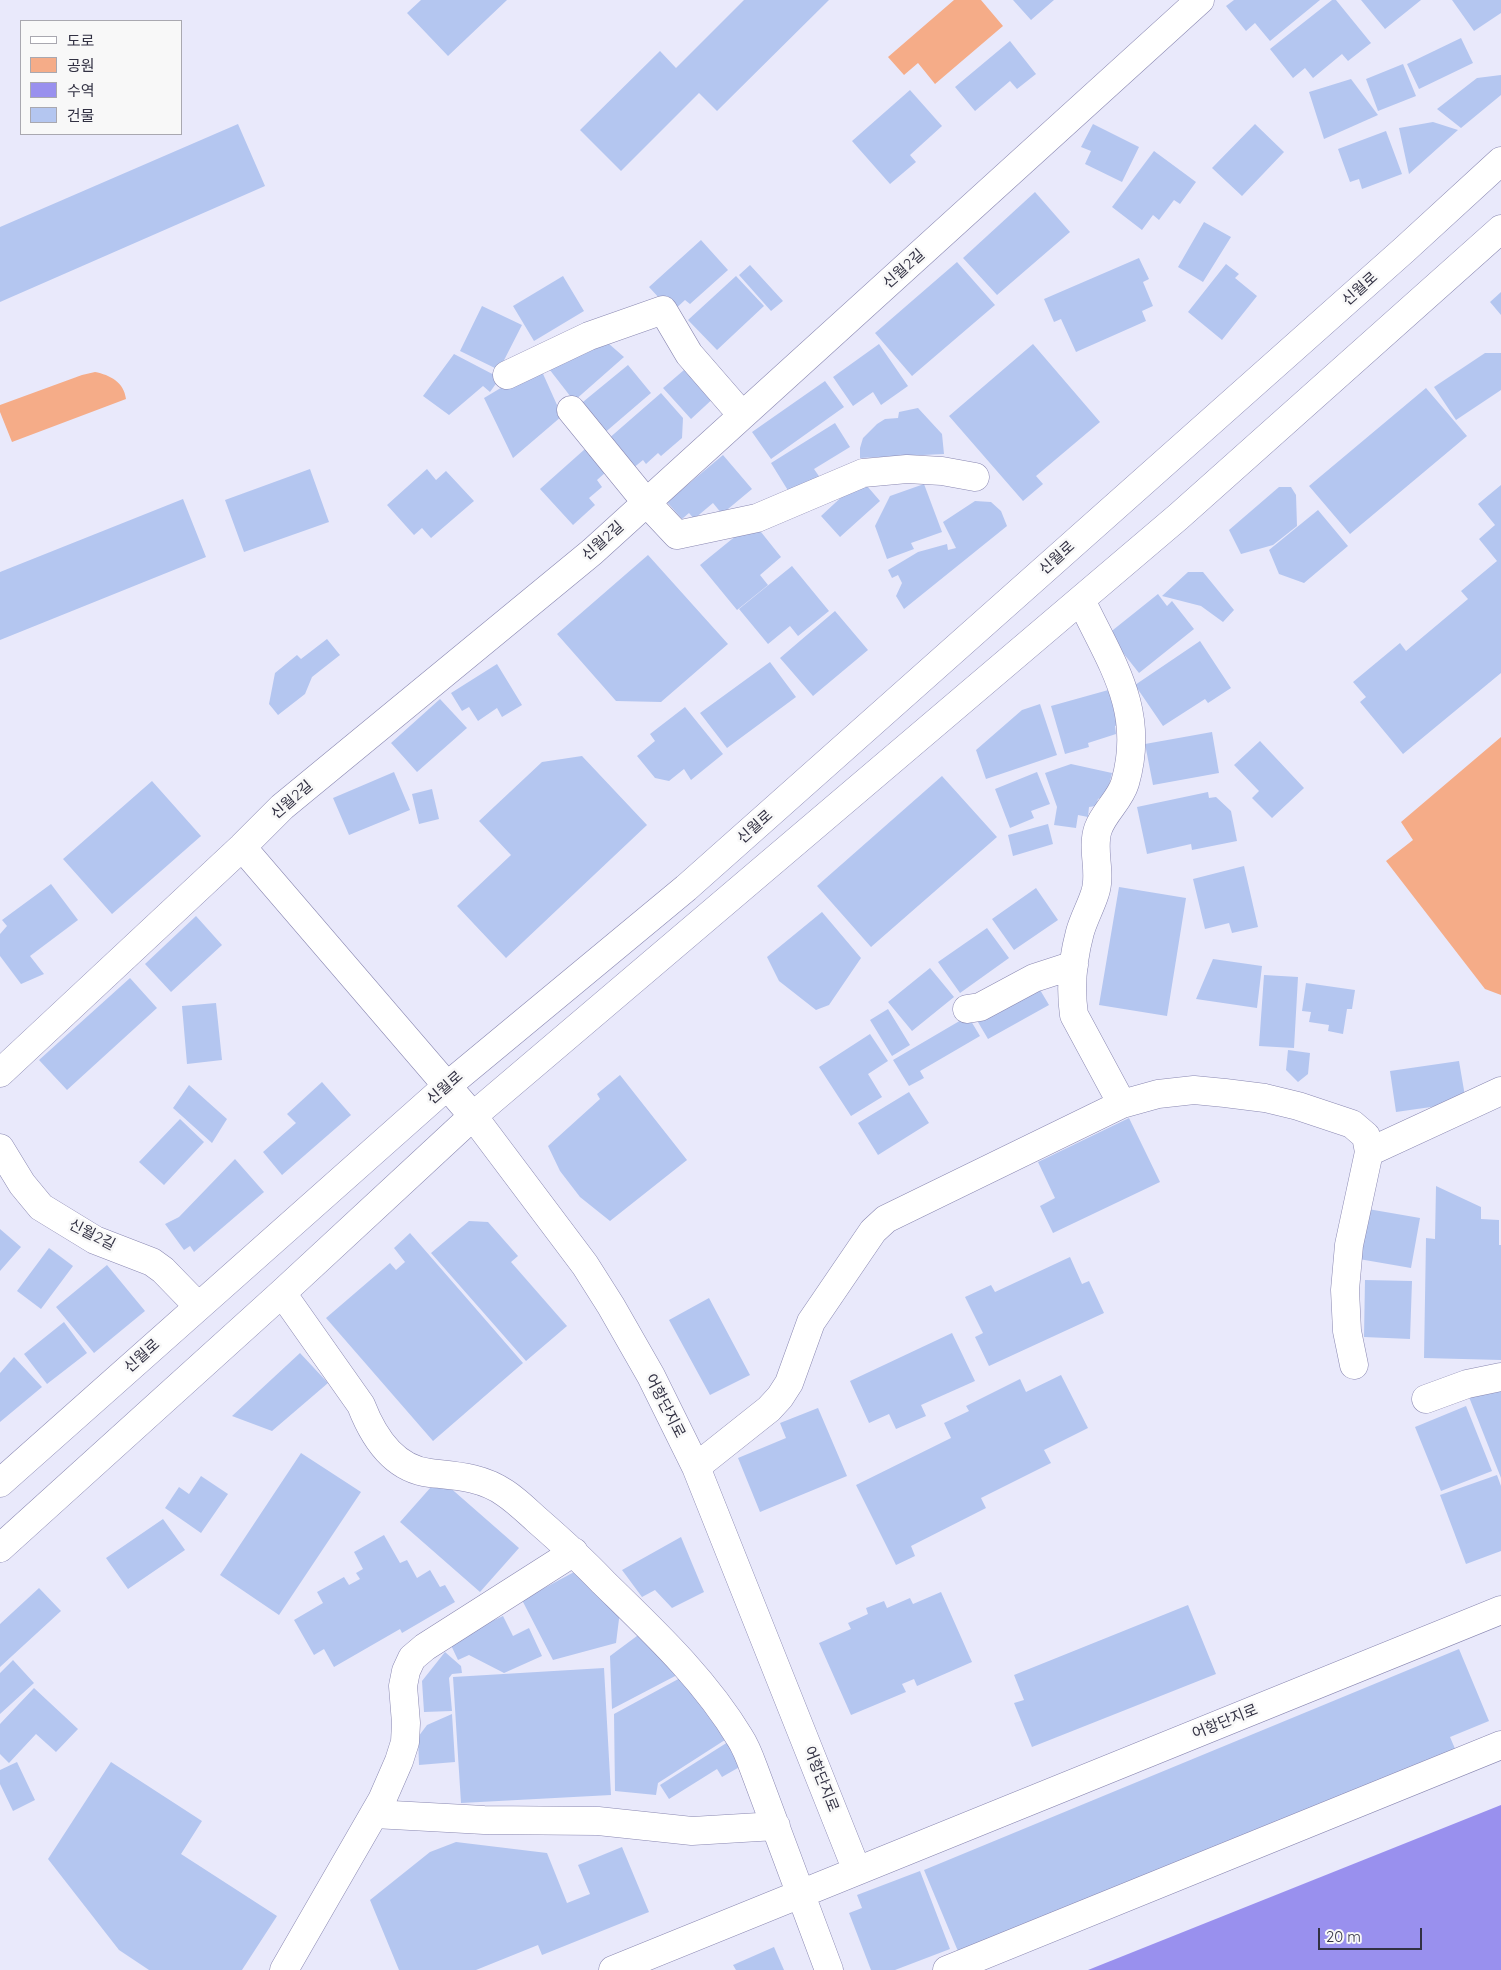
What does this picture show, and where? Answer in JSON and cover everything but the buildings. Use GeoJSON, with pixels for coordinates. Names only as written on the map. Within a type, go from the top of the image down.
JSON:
{"type":"FeatureCollection","features":[{"type":"Feature","properties":{"kind":"street","name":"신월2길"},"geometry":{"type":"LineString","coordinates":[[0,1073],[242,847],[282,807],[592,552],[1200,0]]}},
{"type":"Feature","properties":{"kind":"street","name":"신월로"},"geometry":{"type":"LineString","coordinates":[[0,1483],[447,1086],[686,888],[1404,250],[1501,161]]}},
{"type":"Feature","properties":{"kind":"street"},"geometry":{"type":"LineString","coordinates":[[0,1548],[282,1293],[473,1116],[1178,518],[1501,229]]}},
{"type":"Feature","properties":{"kind":"street"},"geometry":{"type":"LineString","coordinates":[[507,375],[589,336],[662,310],[689,354],[742,415]]}},
{"type":"Feature","properties":{"kind":"street"},"geometry":{"type":"LineString","coordinates":[[571,410],[646,502],[677,535],[757,518],[863,474],[907,469],[942,471],[974,477]]}},
{"type":"Feature","properties":{"kind":"street"},"geometry":{"type":"LineString","coordinates":[[1081,600],[1125,694],[1130,713],[1132,743],[1124,785],[1098,829],[1095,848],[1097,887],[1080,931],[1072,983],[1074,1015],[1122,1104]]}},
{"type":"Feature","properties":{"kind":"street","name":"어항단지로"},"geometry":{"type":"LineString","coordinates":[[242,847],[473,1116],[596,1282],[666,1405],[696,1467],[858,1871],[1501,1610]]}},
{"type":"Feature","properties":{"kind":"street"},"geometry":{"type":"LineString","coordinates":[[967,1009],[980,1007],[1034,978],[1074,965]]}},
{"type":"Feature","properties":{"kind":"street"},"geometry":{"type":"LineString","coordinates":[[696,1467],[769,1409],[780,1397],[789,1383],[811,1322],[873,1231],[886,1219],[1122,1104],[1158,1094],[1194,1090],[1264,1098],[1298,1106],[1352,1124],[1366,1136],[1369,1152],[1349,1246],[1345,1290],[1347,1330],[1354,1365]]}},
{"type":"Feature","properties":{"kind":"street"},"geometry":{"type":"LineString","coordinates":[[1369,1152],[1501,1091]]}},
{"type":"Feature","properties":{"kind":"street","name":"신월2길"},"geometry":{"type":"LineString","coordinates":[[0,1148],[22,1184],[41,1207],[95,1240],[152,1262],[163,1270],[198,1306]]}},
{"type":"Feature","properties":{"kind":"street"},"geometry":{"type":"LineString","coordinates":[[282,1293],[361,1405],[370,1426],[389,1453],[400,1462],[415,1469],[428,1473],[472,1478],[492,1484],[507,1494],[574,1552],[656,1634],[702,1685],[725,1714],[741,1740],[776,1826],[829,1970]]}},
{"type":"Feature","properties":{"kind":"street"},"geometry":{"type":"LineString","coordinates":[[1426,1399],[1467,1384],[1501,1377]]}},
{"type":"Feature","properties":{"kind":"street"},"geometry":{"type":"LineString","coordinates":[[284,1970],[374,1814],[399,1761],[405,1742],[406,1723],[403,1686],[406,1671],[412,1658],[425,1646],[574,1552]]}},
{"type":"Feature","properties":{"kind":"street"},"geometry":{"type":"LineString","coordinates":[[947,1970],[1501,1745]]}},
{"type":"Feature","properties":{"kind":"street"},"geometry":{"type":"LineString","coordinates":[[374,1814],[484,1820],[598,1821],[692,1831],[776,1826]]}},
{"type":"Feature","properties":{"kind":"street"},"geometry":{"type":"LineString","coordinates":[[613,1970],[858,1871]]}},
{"type":"Feature","properties":{"kind":"green space"},"geometry":{"type":"Polygon","coordinates":[[[954,0],[981,0],[1003,26],[935,84],[918,63],[904,75],[888,57],[954,0]]]}},
{"type":"Feature","properties":{"kind":"green space"},"geometry":{"type":"Polygon","coordinates":[[[95,372],[115,380],[125,393],[126,399],[12,442],[0,412],[0,405],[95,372]]]}},
{"type":"Feature","properties":{"kind":"green space"},"geometry":{"type":"Polygon","coordinates":[[[1501,737],[1501,995],[1485,989],[1386,861],[1413,840],[1401,822],[1501,737]]]}},
{"type":"Feature","properties":{"kind":"water"},"geometry":{"type":"Polygon","coordinates":[[[1501,1805],[1501,1970],[1088,1970],[1501,1805]]]}}]}
